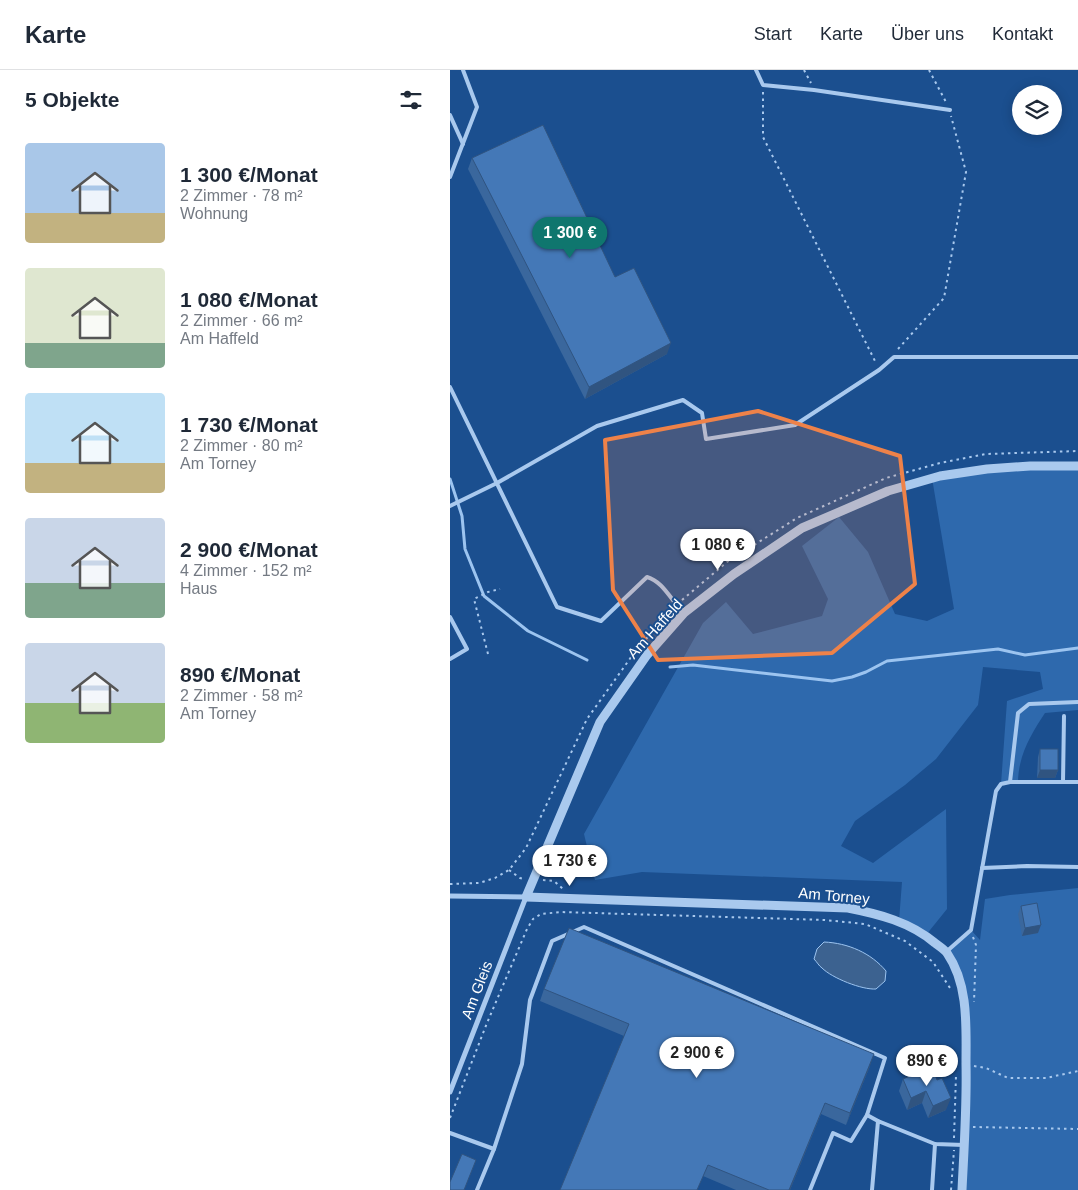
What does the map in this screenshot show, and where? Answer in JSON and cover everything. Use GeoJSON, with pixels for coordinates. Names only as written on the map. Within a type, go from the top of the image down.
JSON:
{"type":"FeatureCollection","features":[{"type":"Feature","properties":{"kind":"street","name":"Am Haffeld"},"geometry":{"type":"LineString","coordinates":[[526,897],[600,722],[648,655],[684,614],[734,574],[802,528],[888,491],[940,476],[1030,466],[1078,466]]}},
{"type":"Feature","properties":{"kind":"street"},"geometry":{"type":"LineString","coordinates":[[450,896],[526,897]]}},
{"type":"Feature","properties":{"kind":"street","name":"Am Torney"},"geometry":{"type":"LineString","coordinates":[[526,897],[848,908],[876,913],[899,921],[926,935],[946,952],[959,978],[966,1016],[965,1127],[962,1190]]}},
{"type":"Feature","properties":{"kind":"street","name":"Am Gleis"},"geometry":{"type":"LineString","coordinates":[[450,1092],[526,897]]}},
{"type":"Feature","properties":{"kind":"lane"},"geometry":{"type":"LineString","coordinates":[[450,178],[477,107],[463,70]]}},
{"type":"Feature","properties":{"kind":"lane"},"geometry":{"type":"LineString","coordinates":[[756,70],[763,85],[814,90],[950,110]]}},
{"type":"Feature","properties":{"kind":"lane"},"geometry":{"type":"LineString","coordinates":[[450,115],[463,144]]}},
{"type":"Feature","properties":{"kind":"lane"},"geometry":{"type":"LineString","coordinates":[[450,506],[497,483],[597,426],[683,400],[702,413],[706,439],[794,425],[879,370],[894,358],[1078,357]]}},
{"type":"Feature","properties":{"kind":"lane"},"geometry":{"type":"LineString","coordinates":[[450,387],[558,607],[601,621],[647,576],[660,582],[684,614]]}},
{"type":"Feature","properties":{"kind":"lane"},"geometry":{"type":"LineString","coordinates":[[450,617],[467,649],[450,659]]}},
{"type":"Feature","properties":{"kind":"lane"},"geometry":{"type":"LineString","coordinates":[[1010,782],[1018,713],[1029,704],[1078,702]]}},
{"type":"Feature","properties":{"kind":"lane"},"geometry":{"type":"LineString","coordinates":[[1063,782],[1064,716]]}},
{"type":"Feature","properties":{"kind":"lane"},"geometry":{"type":"LineString","coordinates":[[946,952],[971,930],[996,791],[1001,784],[1010,782],[1078,782]]}},
{"type":"Feature","properties":{"kind":"lane"},"geometry":{"type":"LineString","coordinates":[[982,868],[1027,866],[1078,867]]}},
{"type":"Feature","properties":{"kind":"lane"},"geometry":{"type":"LineString","coordinates":[[477,1190],[494,1149],[522,1064],[530,1000],[552,941],[584,927],[885,1058],[867,1115],[851,1142],[833,1133],[810,1190]]}},
{"type":"Feature","properties":{"kind":"lane"},"geometry":{"type":"LineString","coordinates":[[867,1115],[935,1144],[964,1146]]}},
{"type":"Feature","properties":{"kind":"lane"},"geometry":{"type":"LineString","coordinates":[[872,1190],[878,1121]]}},
{"type":"Feature","properties":{"kind":"lane"},"geometry":{"type":"LineString","coordinates":[[450,1133],[494,1149]]}},
{"type":"Feature","properties":{"kind":"lane"},"geometry":{"type":"LineString","coordinates":[[932,1190],[935,1144]]}},
{"type":"Feature","properties":{"kind":"path"},"geometry":{"type":"LineString","coordinates":[[804,70],[814,90]]}},
{"type":"Feature","properties":{"kind":"path"},"geometry":{"type":"LineString","coordinates":[[892,355],[944,298],[966,172],[950,110],[929,70]]}},
{"type":"Feature","properties":{"kind":"path"},"geometry":{"type":"LineString","coordinates":[[763,85],[763,137],[879,370]]}},
{"type":"Feature","properties":{"kind":"path"},"geometry":{"type":"LineString","coordinates":[[450,884],[479,883],[495,878],[509,870],[526,848],[588,719],[634,652],[676,605],[727,562],[797,518],[886,478],[940,463],[986,454],[1078,451]]}},
{"type":"Feature","properties":{"kind":"path"},"geometry":{"type":"LineString","coordinates":[[488,654],[474,599],[488,592],[500,589]]}},
{"type":"Feature","properties":{"kind":"path"},"geometry":{"type":"LineString","coordinates":[[450,1118],[487,1023],[527,929],[533,919],[541,914],[561,912],[609,913],[826,920],[865,924],[905,941],[933,962],[954,993]]}},
{"type":"Feature","properties":{"kind":"path"},"geometry":{"type":"LineString","coordinates":[[971,930],[976,945],[974,1006]]}},
{"type":"Feature","properties":{"kind":"path"},"geometry":{"type":"LineString","coordinates":[[966,1064],[986,1068],[1008,1078],[1046,1078],[1078,1071]]}},
{"type":"Feature","properties":{"kind":"path"},"geometry":{"type":"LineString","coordinates":[[951,1190],[956,1070]]}},
{"type":"Feature","properties":{"kind":"path"},"geometry":{"type":"LineString","coordinates":[[965,1127],[1078,1129]]}},
{"type":"Feature","properties":{"kind":"highlighted area"},"geometry":{"type":"Polygon","coordinates":[[[758,411],[900,456],[915,584],[832,653],[658,660],[613,590],[605,440],[758,411]]]}},
{"type":"Feature","properties":{"kind":"shaded area"},"geometry":{"type":"Polygon","coordinates":[[[1078,466],[1078,710],[1045,713],[1030,737],[1023,755],[1018,783],[1001,784],[1007,701],[1043,689],[1040,672],[983,667],[978,705],[936,759],[905,785],[855,821],[841,846],[873,863],[946,809],[947,909],[926,935],[899,921],[902,882],[642,872],[595,880],[584,834],[703,623],[726,602],[753,634],[822,616],[828,599],[802,546],[839,517],[868,552],[895,614],[927,621],[954,609],[932,478],[987,469],[1078,466]]]}},
{"type":"Feature","properties":{"kind":"shaded area"},"geometry":{"type":"Polygon","coordinates":[[[1078,888],[1078,1190],[964,1190],[968,1127],[959,978],[946,952],[971,930],[980,940],[985,899],[1078,888]]]}},
{"type":"Feature","properties":{"kind":"shaded area"},"geometry":{"type":"Polygon","coordinates":[[[824,942],[842,944],[866,954],[886,971],[885,981],[876,989],[870,989],[848,983],[833,976],[814,959],[817,949],[824,942]]]}},
{"type":"Feature","properties":{"kind":"building"},"geometry":{"type":"Polygon","coordinates":[[[543,125],[615,277],[634,268],[671,343],[589,387],[472,158],[543,125]]]}},
{"type":"Feature","properties":{"kind":"building"},"geometry":{"type":"Polygon","coordinates":[[[1040,749],[1058,749],[1058,770],[1040,770],[1040,749]]]}},
{"type":"Feature","properties":{"kind":"building"},"geometry":{"type":"Polygon","coordinates":[[[1037,903],[1041,925],[1025,928],[1021,906],[1037,903]]]}},
{"type":"Feature","properties":{"kind":"building"},"geometry":{"type":"Polygon","coordinates":[[[569,928],[874,1054],[850,1113],[825,1103],[789,1190],[769,1190],[708,1165],[697,1190],[560,1190],[629,1024],[544,989],[569,928]]]}},
{"type":"Feature","properties":{"kind":"building"},"geometry":{"type":"Polygon","coordinates":[[[924,1070],[926,1075],[934,1072],[937,1080],[942,1078],[951,1098],[933,1106],[926,1091],[911,1098],[903,1079],[924,1070]]]}},
{"type":"Feature","properties":{"kind":"building"},"geometry":{"type":"Polygon","coordinates":[[[462,1154],[476,1160],[464,1190],[450,1190],[450,1182],[462,1154]]]}},
{"type":"Feature","properties":{"kind":"waterway"},"geometry":{"type":"LineString","coordinates":[[450,479],[462,516],[465,549],[484,596],[528,631],[587,660]]}},
{"type":"Feature","properties":{"kind":"waterway"},"geometry":{"type":"LineString","coordinates":[[670,667],[693,665],[832,681],[866,672],[887,661],[998,649],[1025,655],[1078,648]]}}]}
